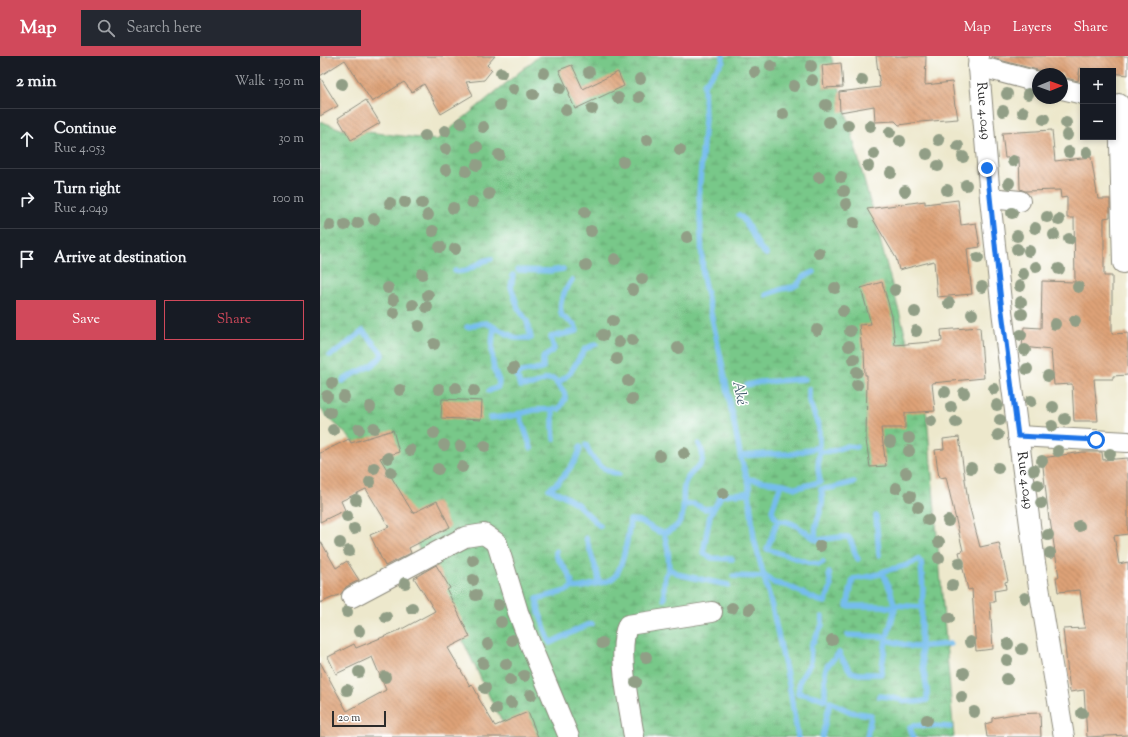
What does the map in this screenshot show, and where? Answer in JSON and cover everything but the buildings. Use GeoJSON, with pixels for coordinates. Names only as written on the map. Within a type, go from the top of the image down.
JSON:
{"type":"FeatureCollection","features":[{"type":"Feature","properties":{"kind":"street"},"geometry":{"type":"LineString","coordinates":[[978,61],[1032,80]]}},
{"type":"Feature","properties":{"kind":"street","name":"Rue 4.049"},"geometry":{"type":"LineString","coordinates":[[978,61],[1002,311],[1035,562],[1064,737]]}},
{"type":"Feature","properties":{"kind":"street"},"geometry":{"type":"LineString","coordinates":[[1068,90],[1080,93]]}},
{"type":"Feature","properties":{"kind":"street"},"geometry":{"type":"LineString","coordinates":[[1120,104],[1123,263]]}},
{"type":"Feature","properties":{"kind":"street"},"geometry":{"type":"LineString","coordinates":[[990,198],[1020,201]]}},
{"type":"Feature","properties":{"kind":"street"},"geometry":{"type":"LineString","coordinates":[[1018,436],[1128,442]]}},
{"type":"Feature","properties":{"kind":"street"},"geometry":{"type":"LineString","coordinates":[[352,597],[465,538],[484,534],[496,543],[518,612],[569,737]]}},
{"type":"Feature","properties":{"kind":"street"},"geometry":{"type":"LineString","coordinates":[[634,737],[623,655],[624,632],[628,625],[712,612]]}},
{"type":"Feature","properties":{"kind":"green space"},"geometry":{"type":"Polygon","coordinates":[[[539,56],[831,56],[927,416],[954,737],[510,737],[381,468],[320,409],[320,121],[341,129],[437,140],[539,56]]]}},
{"type":"Feature","properties":{"kind":"waterway","name":"Aké"},"geometry":{"type":"LineString","coordinates":[[723,56],[723,61],[704,84],[705,119],[699,193],[703,277],[741,459],[749,484],[754,539],[772,607],[789,684],[798,737]]}},
{"type":"Feature","properties":{"kind":"waterway"},"geometry":{"type":"LineString","coordinates":[[739,215],[744,219],[758,245],[766,254]]}},
{"type":"Feature","properties":{"kind":"waterway"},"geometry":{"type":"LineString","coordinates":[[455,271],[465,271],[491,259]]}},
{"type":"Feature","properties":{"kind":"waterway"},"geometry":{"type":"LineString","coordinates":[[518,270],[550,271],[563,269]]}},
{"type":"Feature","properties":{"kind":"waterway"},"geometry":{"type":"LineString","coordinates":[[766,295],[782,289],[793,287],[798,284],[803,277],[814,272]]}},
{"type":"Feature","properties":{"kind":"waterway"},"geometry":{"type":"LineString","coordinates":[[467,327],[486,323],[516,338],[531,338],[527,321],[518,308],[511,287],[513,275]]}},
{"type":"Feature","properties":{"kind":"waterway"},"geometry":{"type":"LineString","coordinates":[[490,418],[512,416],[534,410],[559,409],[565,399],[564,392],[554,379],[547,379],[532,385],[520,386],[517,375],[523,372],[543,368],[543,358],[554,349],[551,337],[577,331],[575,325],[562,316],[560,306],[562,297],[572,280]]}},
{"type":"Feature","properties":{"kind":"waterway"},"geometry":{"type":"LineString","coordinates":[[489,391],[498,387],[499,385],[499,380],[494,369],[492,359],[494,327]]}},
{"type":"Feature","properties":{"kind":"waterway"},"geometry":{"type":"LineString","coordinates":[[330,355],[338,351],[363,331],[381,352],[382,355],[374,364],[343,381]]}},
{"type":"Feature","properties":{"kind":"waterway"},"geometry":{"type":"LineString","coordinates":[[557,384],[570,373],[585,349],[596,344]]}},
{"type":"Feature","properties":{"kind":"waterway"},"geometry":{"type":"LineString","coordinates":[[747,385],[760,382],[805,379]]}},
{"type":"Feature","properties":{"kind":"waterway"},"geometry":{"type":"LineString","coordinates":[[740,456],[792,454],[819,447],[819,427],[809,401],[809,389]]}},
{"type":"Feature","properties":{"kind":"waterway"},"geometry":{"type":"LineString","coordinates":[[553,410],[554,439]]}},
{"type":"Feature","properties":{"kind":"waterway"},"geometry":{"type":"LineString","coordinates":[[519,413],[531,448]]}},
{"type":"Feature","properties":{"kind":"waterway"},"geometry":{"type":"LineString","coordinates":[[592,624],[550,643],[539,612],[537,599],[566,591],[572,587],[575,588],[605,582],[614,577],[623,559],[630,520],[645,523],[661,533],[675,528],[682,517],[685,483],[691,473],[699,466],[703,458],[699,444]]}},
{"type":"Feature","properties":{"kind":"waterway"},"geometry":{"type":"LineString","coordinates":[[586,445],[598,464],[613,473],[619,474]]}},
{"type":"Feature","properties":{"kind":"waterway"},"geometry":{"type":"LineString","coordinates":[[748,479],[783,484],[796,488],[820,482],[818,468],[819,452],[832,451],[847,446],[856,447]]}},
{"type":"Feature","properties":{"kind":"waterway"},"geometry":{"type":"LineString","coordinates":[[549,489],[558,482],[573,464],[577,458],[580,447]]}},
{"type":"Feature","properties":{"kind":"waterway"},"geometry":{"type":"LineString","coordinates":[[816,539],[815,532],[822,503],[821,489],[854,482]]}},
{"type":"Feature","properties":{"kind":"waterway"},"geometry":{"type":"LineString","coordinates":[[779,521],[774,516],[772,510],[781,484]]}},
{"type":"Feature","properties":{"kind":"waterway"},"geometry":{"type":"LineString","coordinates":[[549,489],[561,494],[577,504],[600,526]]}},
{"type":"Feature","properties":{"kind":"waterway"},"geometry":{"type":"LineString","coordinates":[[732,559],[712,558],[703,553],[710,515],[721,496],[749,492]]}},
{"type":"Feature","properties":{"kind":"waterway"},"geometry":{"type":"LineString","coordinates":[[684,505],[694,504],[705,509],[713,508]]}},
{"type":"Feature","properties":{"kind":"waterway"},"geometry":{"type":"LineString","coordinates":[[876,516],[879,555]]}},
{"type":"Feature","properties":{"kind":"waterway"},"geometry":{"type":"LineString","coordinates":[[779,521],[790,523],[817,540],[848,537],[858,559]]}},
{"type":"Feature","properties":{"kind":"waterway"},"geometry":{"type":"LineString","coordinates":[[779,521],[767,549],[810,563],[820,564],[823,562]]}},
{"type":"Feature","properties":{"kind":"waterway"},"geometry":{"type":"LineString","coordinates":[[664,533],[668,550],[669,569],[665,576],[664,599]]}},
{"type":"Feature","properties":{"kind":"waterway"},"geometry":{"type":"LineString","coordinates":[[586,538],[598,575],[599,583]]}},
{"type":"Feature","properties":{"kind":"waterway"},"geometry":{"type":"LineString","coordinates":[[556,551],[558,559],[571,578],[572,587]]}},
{"type":"Feature","properties":{"kind":"waterway"},"geometry":{"type":"LineString","coordinates":[[882,572],[905,566],[918,559]]}},
{"type":"Feature","properties":{"kind":"waterway"},"geometry":{"type":"LineString","coordinates":[[879,696],[915,702],[927,700],[927,690],[921,654],[923,590],[921,562]]}},
{"type":"Feature","properties":{"kind":"waterway"},"geometry":{"type":"LineString","coordinates":[[669,569],[681,575],[728,585]]}},
{"type":"Feature","properties":{"kind":"waterway"},"geometry":{"type":"LineString","coordinates":[[764,574],[774,583],[788,586],[817,600],[825,602],[831,587],[829,573]]}},
{"type":"Feature","properties":{"kind":"waterway"},"geometry":{"type":"LineString","coordinates":[[848,635],[887,637],[895,609],[883,606],[847,606],[853,579],[883,573],[891,592],[894,605],[922,607]]}},
{"type":"Feature","properties":{"kind":"waterway"},"geometry":{"type":"LineString","coordinates":[[733,576],[764,577]]}},
{"type":"Feature","properties":{"kind":"waterway"},"geometry":{"type":"LineString","coordinates":[[822,617],[822,625],[811,646],[810,664],[800,680],[798,693],[825,700],[825,672],[827,666],[839,653],[851,672],[859,674],[881,674],[886,640],[914,647],[950,644]]}},
{"type":"Feature","properties":{"kind":"waterway"},"geometry":{"type":"LineString","coordinates":[[822,737],[830,702],[851,712],[871,715],[867,737]]}},
{"type":"Feature","properties":{"kind":"waterway"},"geometry":{"type":"LineString","coordinates":[[913,737],[910,727],[914,725],[950,727]]}},
{"type":"Feature","properties":{"kind":"route"},"geometry":{"type":"LineString","coordinates":[[987,168],[1002,311],[1018,436],[1096,440]]}}]}
